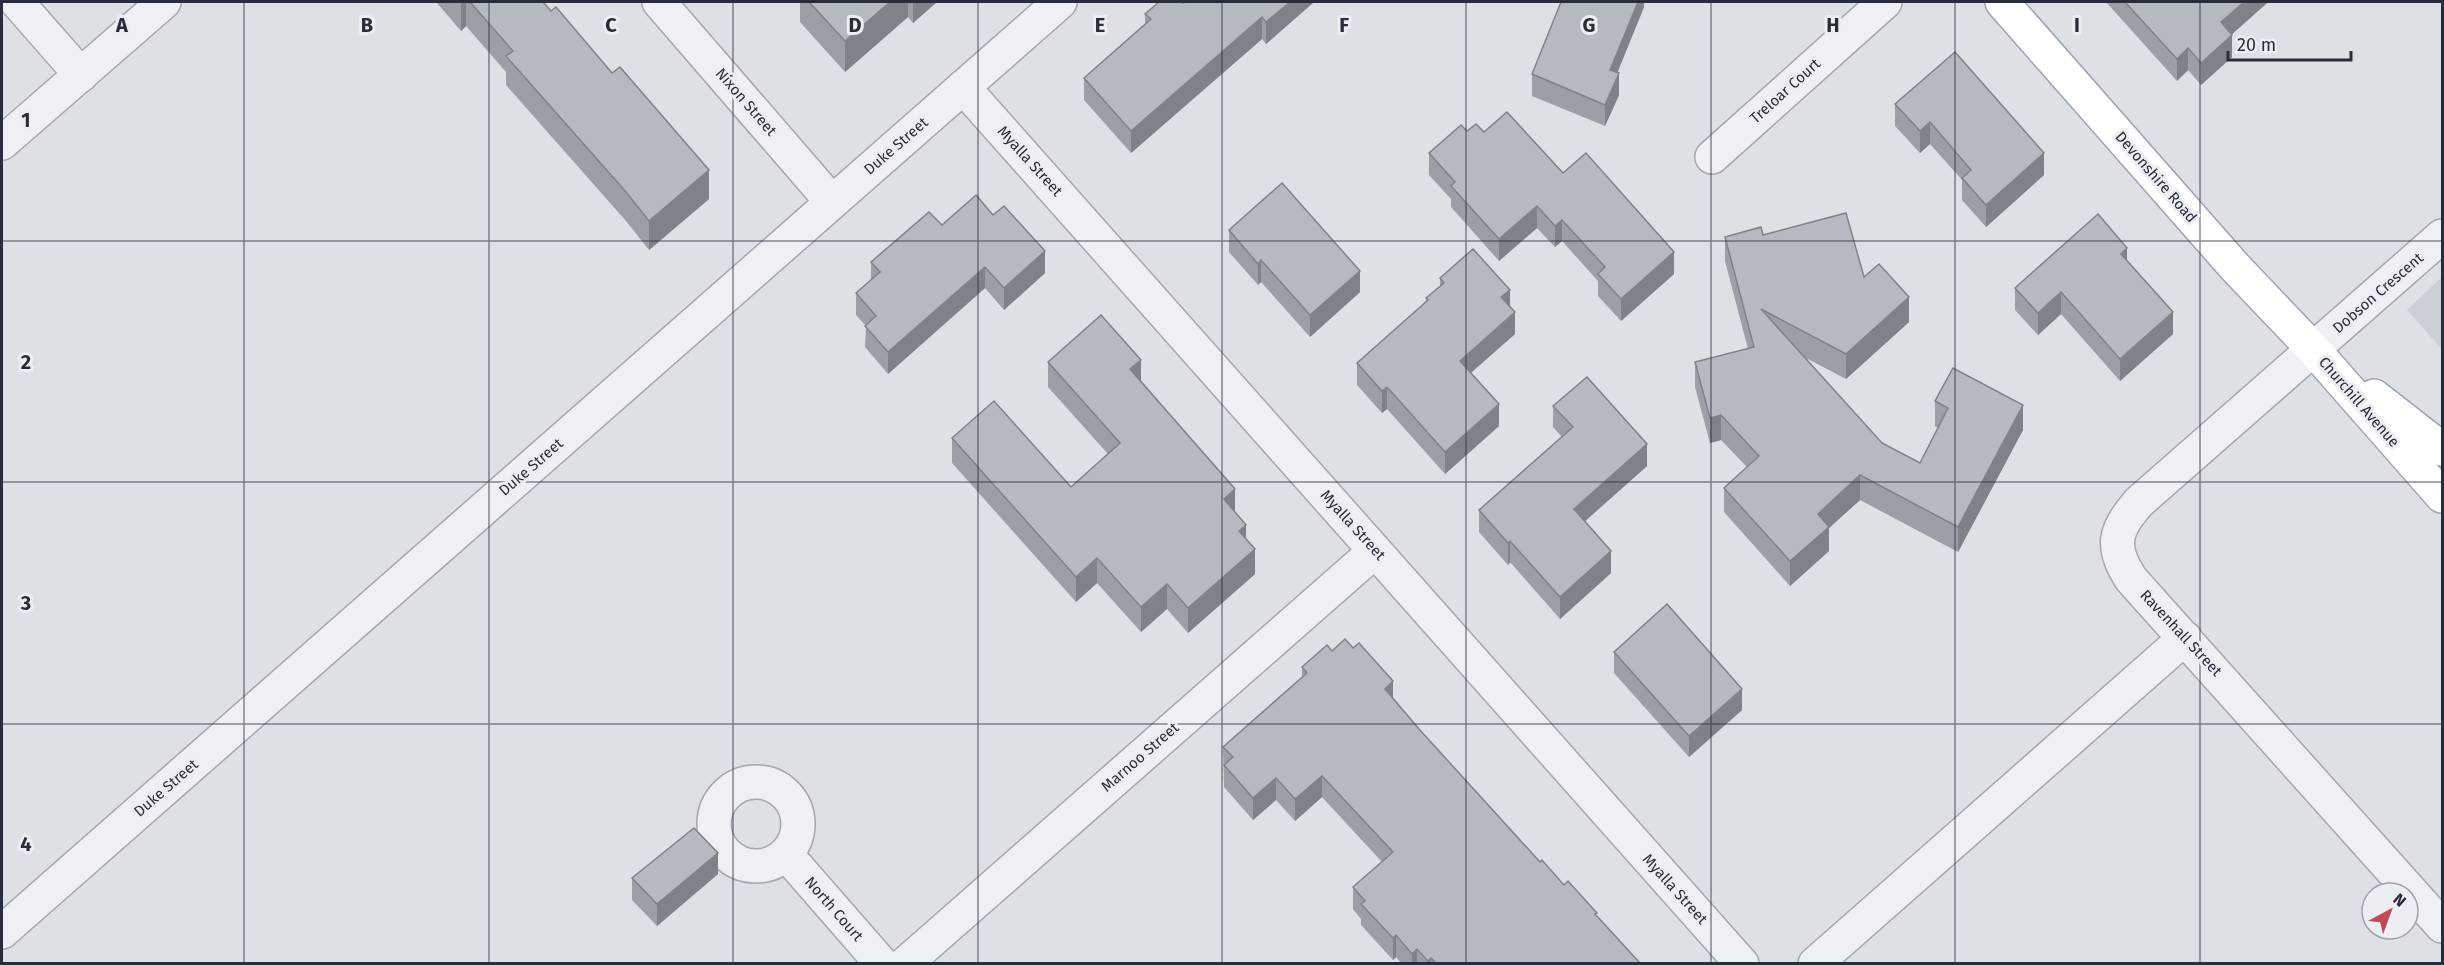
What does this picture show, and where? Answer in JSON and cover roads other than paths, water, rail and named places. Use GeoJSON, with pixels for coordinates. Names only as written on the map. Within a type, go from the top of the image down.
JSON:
{"type":"FeatureCollection","features":[{"type":"Feature","properties":{"kind":"main road","name":"Devonshire Road"},"geometry":{"type":"LineString","coordinates":[[2002,2],[2234,266],[2313,349]]}},
{"type":"Feature","properties":{"kind":"main road","name":"Churchill Avenue"},"geometry":{"type":"LineString","coordinates":[[2313,349],[2442,449]]}},
{"type":"Feature","properties":{"kind":"main road","name":"Churchill Avenue"},"geometry":{"type":"LineString","coordinates":[[2313,349],[2442,496]]}},
{"type":"Feature","properties":{"kind":"street"},"geometry":{"type":"LineString","coordinates":[[17,2],[81,75]]}},
{"type":"Feature","properties":{"kind":"street"},"geometry":{"type":"LineString","coordinates":[[2,143],[164,2]]}},
{"type":"Feature","properties":{"kind":"street","name":"Nixon Street"},"geometry":{"type":"LineString","coordinates":[[659,2],[832,202]]}},
{"type":"Feature","properties":{"kind":"street","name":"Duke Street"},"geometry":{"type":"LineString","coordinates":[[2,932],[1060,2]]}},
{"type":"Feature","properties":{"kind":"street","name":"Treloar Court"},"geometry":{"type":"LineString","coordinates":[[1712,157],[1885,2]]}},
{"type":"Feature","properties":{"kind":"street","name":"Myalla Street"},"geometry":{"type":"LineString","coordinates":[[963,87],[1742,963]]}},
{"type":"Feature","properties":{"kind":"street","name":"Dobson Crescent"},"geometry":{"type":"LineString","coordinates":[[2313,349],[2442,236]]}},
{"type":"Feature","properties":{"kind":"street","name":"Ravenhall Street"},"geometry":{"type":"LineString","coordinates":[[2313,349],[2139,502],[2124,519],[2116,548],[2121,564],[2131,579],[2442,926]]}},
{"type":"Feature","properties":{"kind":"street","name":"Marnoo Street"},"geometry":{"type":"LineString","coordinates":[[905,963],[1375,551]]}},
{"type":"Feature","properties":{"kind":"street"},"geometry":{"type":"LineString","coordinates":[[1815,963],[2185,638]]}},
{"type":"Feature","properties":{"kind":"street","name":"North Court"},"geometry":{"type":"LineString","coordinates":[[786,854],[882,963]]}}]}
